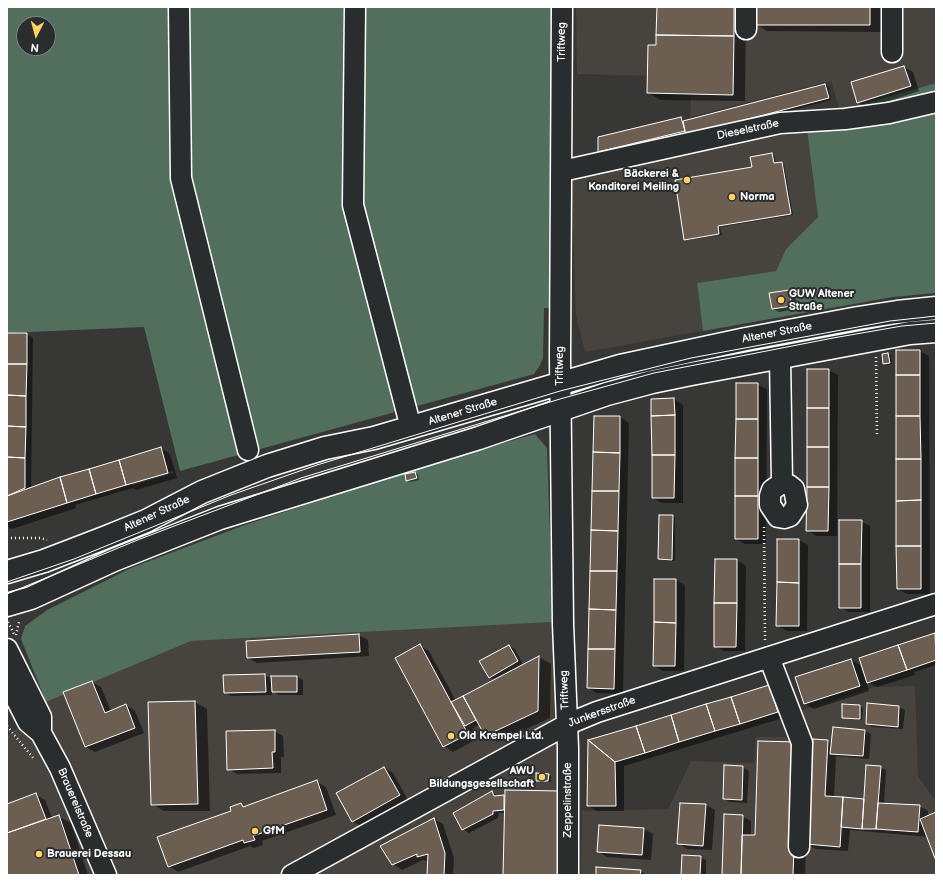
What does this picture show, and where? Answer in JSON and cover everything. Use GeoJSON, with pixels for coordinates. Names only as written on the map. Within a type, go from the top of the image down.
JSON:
{"type":"FeatureCollection","features":[{"type":"Feature","properties":{"kind":"main road","name":"Altener Straße"},"geometry":{"type":"LineString","coordinates":[[7,572],[44,561],[104,538],[146,520],[202,492],[266,466],[325,448],[374,438],[411,428],[560,382],[620,366],[746,339],[897,312],[936,308]]}},
{"type":"Feature","properties":{"kind":"main road"},"geometry":{"type":"LineString","coordinates":[[7,605],[32,598],[114,560],[220,518],[479,438],[561,408],[652,382],[876,339],[910,333],[936,331]]}},
{"type":"Feature","properties":{"kind":"street"},"geometry":{"type":"LineString","coordinates":[[179,7],[180,178],[248,450]]}},
{"type":"Feature","properties":{"kind":"street"},"geometry":{"type":"LineString","coordinates":[[355,7],[353,205],[411,428]]}},
{"type":"Feature","properties":{"kind":"street","name":"Triftweg"},"geometry":{"type":"LineString","coordinates":[[562,7],[560,382],[564,672],[568,724]]}},
{"type":"Feature","properties":{"kind":"street"},"geometry":{"type":"LineString","coordinates":[[746,7],[746,29]]}},
{"type":"Feature","properties":{"kind":"street"},"geometry":{"type":"LineString","coordinates":[[892,7],[892,52]]}},
{"type":"Feature","properties":{"kind":"street","name":"Dieselstraße"},"geometry":{"type":"LineString","coordinates":[[562,171],[780,122],[845,119],[889,113],[936,102]]}},
{"type":"Feature","properties":{"kind":"street"},"geometry":{"type":"LineString","coordinates":[[773,512],[770,505],[770,496],[777,485],[782,483],[780,357]]}},
{"type":"Feature","properties":{"kind":"street","name":"Junkersstraße"},"geometry":{"type":"LineString","coordinates":[[292,875],[568,724],[597,712],[936,604]]}},
{"type":"Feature","properties":{"kind":"street","name":"Brauereistraße"},"geometry":{"type":"LineString","coordinates":[[11,643],[41,717],[41,734]]}},
{"type":"Feature","properties":{"kind":"street"},"geometry":{"type":"LineString","coordinates":[[768,657],[802,742],[799,847]]}},
{"type":"Feature","properties":{"kind":"street","name":"Brauereistraße"},"geometry":{"type":"LineString","coordinates":[[7,681],[28,722],[41,734],[60,768],[106,875]]}},
{"type":"Feature","properties":{"kind":"street","name":"Zeppelinstraße"},"geometry":{"type":"LineString","coordinates":[[568,724],[568,875]]}},
{"type":"Feature","properties":{"kind":"path"},"geometry":{"type":"LineString","coordinates":[[876,339],[877,436]]}},
{"type":"Feature","properties":{"kind":"path"},"geometry":{"type":"LineString","coordinates":[[768,657],[765,639],[764,523],[773,512]]}},
{"type":"Feature","properties":{"kind":"path"},"geometry":{"type":"LineString","coordinates":[[7,538],[41,538],[50,543]]}},
{"type":"Feature","properties":{"kind":"path"},"geometry":{"type":"LineString","coordinates":[[7,621],[11,643]]}},
{"type":"Feature","properties":{"kind":"path"},"geometry":{"type":"LineString","coordinates":[[7,726],[35,760]]}},
{"type":"Feature","properties":{"kind":"shaded area"},"geometry":{"type":"Polygon","coordinates":[[[576,7],[936,7],[936,83],[840,111],[831,81],[690,117],[692,77],[577,74],[576,7]]]}},
{"type":"Feature","properties":{"kind":"shaded area"},"geometry":{"type":"Polygon","coordinates":[[[807,130],[818,217],[786,249],[776,271],[697,283],[703,331],[585,352],[576,315],[571,177],[807,130]]]}},
{"type":"Feature","properties":{"kind":"shaded area"},"geometry":{"type":"Polygon","coordinates":[[[553,622],[561,875],[7,875],[7,737],[46,702],[191,641],[553,622]]]}},
{"type":"Feature","properties":{"kind":"shaded area"},"geometry":{"type":"Polygon","coordinates":[[[915,686],[918,776],[936,802],[936,875],[581,875],[582,811],[668,809],[691,761],[754,763],[756,737],[793,737],[784,716],[874,687],[915,686]]]}},
{"type":"Feature","properties":{"kind":"green space"},"geometry":{"type":"Polygon","coordinates":[[[7,7],[552,7],[550,308],[544,308],[543,358],[534,374],[180,471],[144,327],[7,333],[7,7]]]}},
{"type":"Feature","properties":{"kind":"green space"},"geometry":{"type":"Polygon","coordinates":[[[936,83],[936,293],[893,297],[703,331],[697,283],[776,271],[786,249],[818,217],[807,130],[840,111],[936,83]]]}},
{"type":"Feature","properties":{"kind":"green space"},"geometry":{"type":"Polygon","coordinates":[[[535,434],[547,448],[553,622],[191,641],[46,702],[21,639],[25,626],[47,610],[131,568],[242,526],[410,470],[535,434]]]}},
{"type":"Feature","properties":{"kind":"building"},"geometry":{"type":"Polygon","coordinates":[[[657,7],[734,7],[734,36],[656,35],[657,7]]]}},
{"type":"Feature","properties":{"kind":"building"},"geometry":{"type":"Polygon","coordinates":[[[754,7],[870,7],[870,25],[754,25],[754,7]]]}},
{"type":"Feature","properties":{"kind":"building"},"geometry":{"type":"Polygon","coordinates":[[[656,35],[734,36],[733,95],[647,93],[648,45],[656,45],[656,35]]]}},
{"type":"Feature","properties":{"kind":"building"},"geometry":{"type":"Polygon","coordinates":[[[904,66],[911,86],[857,103],[851,82],[904,66]]]}},
{"type":"Feature","properties":{"kind":"building"},"geometry":{"type":"Polygon","coordinates":[[[825,84],[829,98],[687,135],[685,131],[683,121],[825,84]]]}},
{"type":"Feature","properties":{"kind":"building"},"geometry":{"type":"Polygon","coordinates":[[[681,117],[685,131],[598,152],[598,137],[681,117]]]}},
{"type":"Feature","properties":{"kind":"building"},"geometry":{"type":"Polygon","coordinates":[[[772,153],[774,163],[782,162],[791,214],[718,226],[719,234],[684,240],[675,180],[752,167],[750,157],[772,153]]]}},
{"type":"Feature","properties":{"kind":"building","name":"GUW Altener Straße"},"geometry":{"type":"Polygon","coordinates":[[[789,290],[792,306],[772,309],[769,293],[789,290]]]}},
{"type":"Feature","properties":{"kind":"building"},"geometry":{"type":"Polygon","coordinates":[[[7,333],[27,333],[27,364],[7,364],[7,333]]]}},
{"type":"Feature","properties":{"kind":"building"},"geometry":{"type":"Polygon","coordinates":[[[896,350],[920,350],[920,375],[896,375],[896,350]]]}},
{"type":"Feature","properties":{"kind":"building"},"geometry":{"type":"Polygon","coordinates":[[[888,353],[890,363],[883,364],[882,354],[888,353]]]}},
{"type":"Feature","properties":{"kind":"building"},"geometry":{"type":"Polygon","coordinates":[[[7,364],[27,364],[26,396],[7,395],[7,364]]]}},
{"type":"Feature","properties":{"kind":"building"},"geometry":{"type":"Polygon","coordinates":[[[807,369],[829,369],[829,408],[807,408],[807,369]]]}},
{"type":"Feature","properties":{"kind":"building"},"geometry":{"type":"Polygon","coordinates":[[[896,375],[920,375],[920,416],[896,416],[896,375]]]}},
{"type":"Feature","properties":{"kind":"building"},"geometry":{"type":"Polygon","coordinates":[[[736,383],[758,383],[758,419],[736,419],[736,383]]]}},
{"type":"Feature","properties":{"kind":"building"},"geometry":{"type":"Polygon","coordinates":[[[7,395],[26,396],[26,427],[7,426],[7,395]]]}},
{"type":"Feature","properties":{"kind":"building"},"geometry":{"type":"Polygon","coordinates":[[[674,398],[675,415],[651,416],[651,399],[674,398]]]}},
{"type":"Feature","properties":{"kind":"building"},"geometry":{"type":"Polygon","coordinates":[[[807,408],[829,408],[829,447],[807,447],[807,408]]]}},
{"type":"Feature","properties":{"kind":"building"},"geometry":{"type":"Polygon","coordinates":[[[675,415],[675,455],[652,455],[651,416],[675,415]]]}},
{"type":"Feature","properties":{"kind":"building"},"geometry":{"type":"Polygon","coordinates":[[[594,416],[620,416],[620,453],[593,452],[594,416]]]}},
{"type":"Feature","properties":{"kind":"building"},"geometry":{"type":"Polygon","coordinates":[[[896,416],[920,416],[921,459],[896,459],[896,416]]]}},
{"type":"Feature","properties":{"kind":"building"},"geometry":{"type":"Polygon","coordinates":[[[736,419],[758,419],[758,458],[735,458],[736,419]]]}},
{"type":"Feature","properties":{"kind":"building"},"geometry":{"type":"Polygon","coordinates":[[[7,426],[26,427],[25,458],[7,457],[7,426]]]}},
{"type":"Feature","properties":{"kind":"building"},"geometry":{"type":"Polygon","coordinates":[[[161,447],[168,473],[126,485],[119,460],[161,447]]]}},
{"type":"Feature","properties":{"kind":"building"},"geometry":{"type":"Polygon","coordinates":[[[807,447],[829,447],[829,487],[807,487],[807,447]]]}},
{"type":"Feature","properties":{"kind":"building"},"geometry":{"type":"Polygon","coordinates":[[[593,452],[620,453],[619,491],[592,491],[593,452]]]}},
{"type":"Feature","properties":{"kind":"building"},"geometry":{"type":"Polygon","coordinates":[[[652,455],[675,455],[674,498],[652,498],[652,455]]]}},
{"type":"Feature","properties":{"kind":"building"},"geometry":{"type":"Polygon","coordinates":[[[7,457],[25,458],[25,488],[7,496],[7,457]]]}},
{"type":"Feature","properties":{"kind":"building"},"geometry":{"type":"Polygon","coordinates":[[[735,458],[758,458],[758,496],[735,496],[735,458]]]}},
{"type":"Feature","properties":{"kind":"building"},"geometry":{"type":"Polygon","coordinates":[[[896,459],[921,459],[921,500],[896,501],[896,459]]]}},
{"type":"Feature","properties":{"kind":"building"},"geometry":{"type":"Polygon","coordinates":[[[119,460],[126,485],[96,494],[89,469],[119,460]]]}},
{"type":"Feature","properties":{"kind":"building"},"geometry":{"type":"Polygon","coordinates":[[[89,469],[96,494],[67,503],[60,477],[89,469]]]}},
{"type":"Feature","properties":{"kind":"building"},"geometry":{"type":"Polygon","coordinates":[[[415,472],[417,478],[406,481],[405,474],[415,472]]]}},
{"type":"Feature","properties":{"kind":"building"},"geometry":{"type":"Polygon","coordinates":[[[60,477],[67,503],[7,522],[7,496],[60,477]]]}},
{"type":"Feature","properties":{"kind":"building"},"geometry":{"type":"Polygon","coordinates":[[[807,487],[829,487],[828,531],[806,531],[807,487]]]}},
{"type":"Feature","properties":{"kind":"building"},"geometry":{"type":"Polygon","coordinates":[[[592,491],[619,491],[618,531],[591,530],[592,491]]]}},
{"type":"Feature","properties":{"kind":"building"},"geometry":{"type":"Polygon","coordinates":[[[735,496],[758,496],[758,539],[735,539],[735,496]]]}},
{"type":"Feature","properties":{"kind":"building"},"geometry":{"type":"Polygon","coordinates":[[[921,500],[921,546],[896,546],[896,501],[921,500]]]}},
{"type":"Feature","properties":{"kind":"building"},"geometry":{"type":"Polygon","coordinates":[[[659,515],[673,515],[672,560],[658,559],[659,515]]]}},
{"type":"Feature","properties":{"kind":"building"},"geometry":{"type":"Polygon","coordinates":[[[839,520],[862,520],[861,564],[839,564],[839,520]]]}},
{"type":"Feature","properties":{"kind":"building"},"geometry":{"type":"Polygon","coordinates":[[[591,530],[618,531],[617,571],[590,571],[591,530]]]}},
{"type":"Feature","properties":{"kind":"building"},"geometry":{"type":"Polygon","coordinates":[[[777,539],[799,539],[799,583],[777,582],[777,539]]]}},
{"type":"Feature","properties":{"kind":"building"},"geometry":{"type":"Polygon","coordinates":[[[896,546],[921,546],[921,589],[897,589],[896,546]]]}},
{"type":"Feature","properties":{"kind":"building"},"geometry":{"type":"Polygon","coordinates":[[[715,559],[737,559],[737,603],[714,603],[715,559]]]}},
{"type":"Feature","properties":{"kind":"building"},"geometry":{"type":"Polygon","coordinates":[[[839,564],[861,564],[861,608],[839,608],[839,564]]]}},
{"type":"Feature","properties":{"kind":"building"},"geometry":{"type":"Polygon","coordinates":[[[590,571],[617,571],[616,610],[589,609],[590,571]]]}},
{"type":"Feature","properties":{"kind":"building"},"geometry":{"type":"Polygon","coordinates":[[[654,579],[676,579],[676,623],[654,622],[654,579]]]}},
{"type":"Feature","properties":{"kind":"building"},"geometry":{"type":"Polygon","coordinates":[[[777,582],[799,583],[799,626],[776,626],[777,582]]]}},
{"type":"Feature","properties":{"kind":"building"},"geometry":{"type":"Polygon","coordinates":[[[714,603],[737,603],[736,647],[714,647],[714,603]]]}},
{"type":"Feature","properties":{"kind":"building"},"geometry":{"type":"Polygon","coordinates":[[[589,609],[616,610],[615,649],[588,649],[589,609]]]}},
{"type":"Feature","properties":{"kind":"building"},"geometry":{"type":"Polygon","coordinates":[[[654,622],[676,623],[675,666],[653,666],[654,622]]]}},
{"type":"Feature","properties":{"kind":"building"},"geometry":{"type":"Polygon","coordinates":[[[935,633],[936,660],[907,670],[898,645],[935,633]]]}},
{"type":"Feature","properties":{"kind":"building"},"geometry":{"type":"Polygon","coordinates":[[[359,634],[360,652],[247,658],[246,641],[359,634]]]}},
{"type":"Feature","properties":{"kind":"building"},"geometry":{"type":"Polygon","coordinates":[[[420,644],[468,734],[443,747],[395,658],[420,644]]]}},
{"type":"Feature","properties":{"kind":"building"},"geometry":{"type":"Polygon","coordinates":[[[509,645],[518,661],[489,678],[479,661],[509,645]]]}},
{"type":"Feature","properties":{"kind":"building"},"geometry":{"type":"Polygon","coordinates":[[[898,645],[907,670],[867,683],[859,658],[898,645]]]}},
{"type":"Feature","properties":{"kind":"building"},"geometry":{"type":"Polygon","coordinates":[[[588,649],[615,649],[614,689],[587,688],[588,649]]]}},
{"type":"Feature","properties":{"kind":"building"},"geometry":{"type":"Polygon","coordinates":[[[539,656],[538,711],[485,736],[463,696],[539,656]]]}},
{"type":"Feature","properties":{"kind":"building"},"geometry":{"type":"Polygon","coordinates":[[[851,659],[860,686],[804,704],[795,677],[851,659]]]}},
{"type":"Feature","properties":{"kind":"building"},"geometry":{"type":"Polygon","coordinates":[[[265,674],[266,692],[224,693],[223,675],[265,674]]]}},
{"type":"Feature","properties":{"kind":"building"},"geometry":{"type":"Polygon","coordinates":[[[271,676],[297,676],[297,692],[272,692],[271,676]]]}},
{"type":"Feature","properties":{"kind":"building"},"geometry":{"type":"Polygon","coordinates":[[[92,681],[105,713],[126,704],[135,728],[85,747],[63,692],[92,681]]]}},
{"type":"Feature","properties":{"kind":"building"},"geometry":{"type":"Polygon","coordinates":[[[769,685],[778,712],[740,724],[731,697],[769,685]]]}},
{"type":"Feature","properties":{"kind":"building"},"geometry":{"type":"Polygon","coordinates":[[[463,696],[476,720],[465,726],[451,702],[463,696]]]}},
{"type":"Feature","properties":{"kind":"building"},"geometry":{"type":"Polygon","coordinates":[[[731,697],[740,724],[715,731],[706,704],[731,697]]]}},
{"type":"Feature","properties":{"kind":"building"},"geometry":{"type":"Polygon","coordinates":[[[195,701],[198,804],[151,805],[148,702],[195,701]]]}},
{"type":"Feature","properties":{"kind":"building"},"geometry":{"type":"Polygon","coordinates":[[[867,703],[899,706],[898,727],[866,724],[867,703]]]}},
{"type":"Feature","properties":{"kind":"building"},"geometry":{"type":"Polygon","coordinates":[[[706,704],[715,731],[679,742],[671,715],[706,704]]]}},
{"type":"Feature","properties":{"kind":"building"},"geometry":{"type":"Polygon","coordinates":[[[842,704],[860,705],[860,719],[842,718],[842,704]]]}},
{"type":"Feature","properties":{"kind":"building"},"geometry":{"type":"Polygon","coordinates":[[[671,715],[679,742],[645,753],[636,726],[671,715]]]}},
{"type":"Feature","properties":{"kind":"building"},"geometry":{"type":"Polygon","coordinates":[[[636,726],[645,753],[615,762],[588,740],[636,726]]]}},
{"type":"Feature","properties":{"kind":"building"},"geometry":{"type":"Polygon","coordinates":[[[833,727],[865,730],[863,756],[830,754],[833,727]]]}},
{"type":"Feature","properties":{"kind":"building"},"geometry":{"type":"Polygon","coordinates":[[[275,730],[275,752],[272,752],[273,768],[227,770],[226,731],[275,730]]]}},
{"type":"Feature","properties":{"kind":"building"},"geometry":{"type":"Polygon","coordinates":[[[813,739],[828,740],[825,796],[843,797],[840,847],[806,844],[813,739]]]}},
{"type":"Feature","properties":{"kind":"building"},"geometry":{"type":"Polygon","coordinates":[[[588,740],[615,762],[616,806],[587,806],[588,740]]]}},
{"type":"Feature","properties":{"kind":"building"},"geometry":{"type":"Polygon","coordinates":[[[758,741],[798,742],[793,875],[741,875],[742,835],[755,835],[758,741]]]}},
{"type":"Feature","properties":{"kind":"building"},"geometry":{"type":"Polygon","coordinates":[[[724,765],[743,766],[742,800],[723,799],[724,765]]]}},
{"type":"Feature","properties":{"kind":"building"},"geometry":{"type":"Polygon","coordinates":[[[866,765],[881,766],[876,829],[862,829],[866,765]]]}},
{"type":"Feature","properties":{"kind":"building"},"geometry":{"type":"Polygon","coordinates":[[[384,767],[400,795],[352,822],[336,793],[384,767]]]}},
{"type":"Feature","properties":{"kind":"building","name":"AWU Bildungsgesellschaft"},"geometry":{"type":"Polygon","coordinates":[[[536,773],[549,774],[548,781],[536,781],[536,773]]]}},
{"type":"Feature","properties":{"kind":"building"},"geometry":{"type":"Polygon","coordinates":[[[317,780],[327,810],[253,836],[255,840],[244,843],[243,840],[168,867],[157,837],[231,811],[230,807],[241,803],[243,807],[317,780]]]}},
{"type":"Feature","properties":{"kind":"building"},"geometry":{"type":"Polygon","coordinates":[[[505,790],[560,791],[559,875],[503,875],[505,790]]]}},
{"type":"Feature","properties":{"kind":"building"},"geometry":{"type":"Polygon","coordinates":[[[492,791],[494,796],[504,795],[504,810],[493,811],[493,814],[462,830],[453,813],[492,791]]]}},
{"type":"Feature","properties":{"kind":"building"},"geometry":{"type":"Polygon","coordinates":[[[36,793],[46,819],[7,833],[7,804],[36,793]]]}},
{"type":"Feature","properties":{"kind":"building"},"geometry":{"type":"Polygon","coordinates":[[[843,797],[864,799],[862,829],[841,827],[843,797]]]}},
{"type":"Feature","properties":{"kind":"building"},"geometry":{"type":"Polygon","coordinates":[[[680,803],[706,804],[703,846],[677,844],[680,803]]]}},
{"type":"Feature","properties":{"kind":"building"},"geometry":{"type":"Polygon","coordinates":[[[878,803],[920,805],[918,832],[876,829],[878,803]]]}},
{"type":"Feature","properties":{"kind":"building"},"geometry":{"type":"Polygon","coordinates":[[[936,812],[936,861],[920,819],[936,812]]]}},
{"type":"Feature","properties":{"kind":"building"},"geometry":{"type":"Polygon","coordinates":[[[724,814],[743,815],[741,875],[722,875],[724,814]]]}},
{"type":"Feature","properties":{"kind":"building","name":"Brauerei Dessau"},"geometry":{"type":"Polygon","coordinates":[[[59,815],[79,875],[7,875],[7,833],[59,815]]]}},
{"type":"Feature","properties":{"kind":"building"},"geometry":{"type":"Polygon","coordinates":[[[434,818],[445,853],[444,875],[427,875],[428,854],[417,857],[417,854],[392,865],[380,846],[434,818]]]}},
{"type":"Feature","properties":{"kind":"building"},"geometry":{"type":"Polygon","coordinates":[[[599,825],[644,828],[642,855],[597,852],[599,825]]]}},
{"type":"Feature","properties":{"kind":"building"},"geometry":{"type":"Polygon","coordinates":[[[682,855],[701,856],[700,875],[681,875],[682,855]]]}},
{"type":"Feature","properties":{"kind":"building"},"geometry":{"type":"Polygon","coordinates":[[[596,867],[641,870],[640,875],[596,875],[596,867]]]}},
{"type":"Feature","properties":{"kind":"tram line"},"geometry":{"type":"LineString","coordinates":[[7,582],[74,559],[231,495],[317,465],[560,391],[691,358],[890,321],[936,316]]}},
{"type":"Feature","properties":{"kind":"tram line"},"geometry":{"type":"LineString","coordinates":[[7,594],[140,539],[301,478],[560,399],[654,373],[833,338],[902,326],[936,323]]}},
{"type":"Feature","properties":{"kind":"place","name":"Bäckerei & Konditorei Meiling"},"geometry":{"type":"Point","coordinates":[687,180]}},
{"type":"Feature","properties":{"kind":"place","name":"Norma"},"geometry":{"type":"Point","coordinates":[732,197]}},
{"type":"Feature","properties":{"kind":"place","name":"GUW Altener Straße"},"geometry":{"type":"Point","coordinates":[781,300]}},
{"type":"Feature","properties":{"kind":"place","name":"Old Krempel Ltd."},"geometry":{"type":"Point","coordinates":[451,736]}},
{"type":"Feature","properties":{"kind":"place","name":"AWU Bildungsgesellschaft"},"geometry":{"type":"Point","coordinates":[542,777]}},
{"type":"Feature","properties":{"kind":"place","name":"GfM"},"geometry":{"type":"Point","coordinates":[255,831]}},
{"type":"Feature","properties":{"kind":"place","name":"Brauerei Dessau"},"geometry":{"type":"Point","coordinates":[39,854]}}]}
